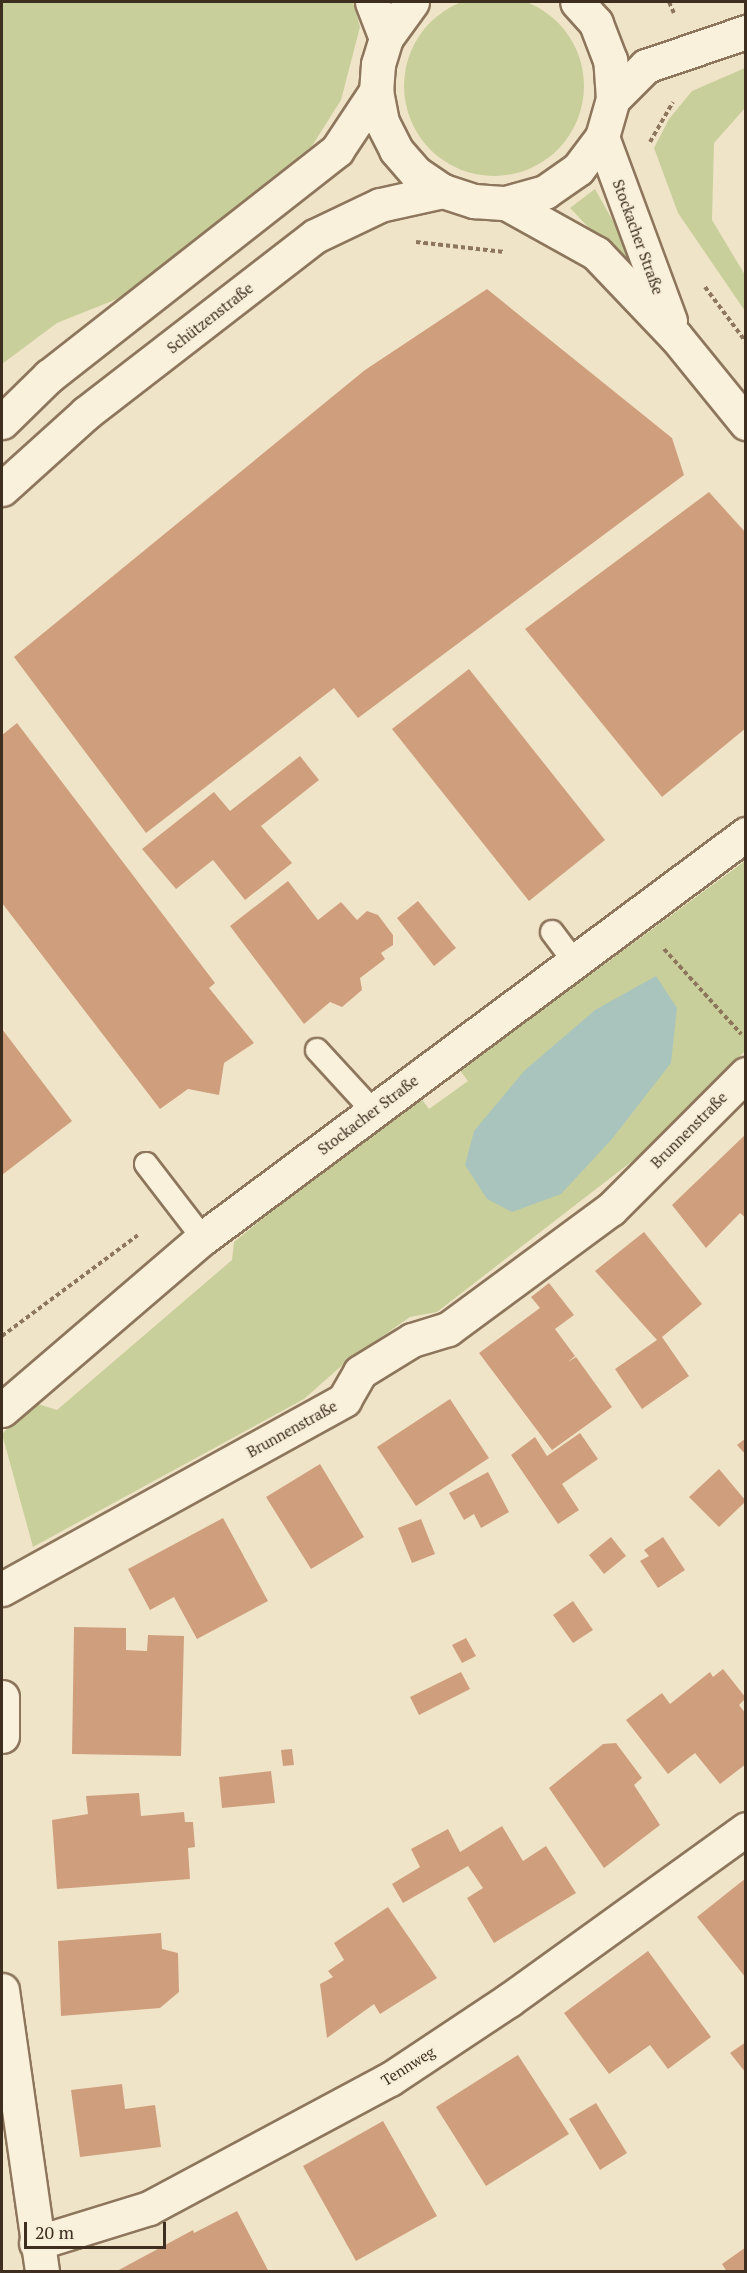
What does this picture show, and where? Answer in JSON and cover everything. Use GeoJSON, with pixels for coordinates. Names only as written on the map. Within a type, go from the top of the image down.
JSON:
{"type":"FeatureCollection","features":[{"type":"Feature","properties":{"kind":"street"},"geometry":{"type":"LineString","coordinates":[[372,2],[386,38]]}},
{"type":"Feature","properties":{"kind":"street"},"geometry":{"type":"LineString","coordinates":[[412,2],[386,38],[376,91],[382,122],[396,150],[416,173],[443,191],[474,201],[506,203],[545,192],[578,169],[602,137],[613,99],[610,60],[596,23],[577,2]]}},
{"type":"Feature","properties":{"kind":"street"},"geometry":{"type":"LineString","coordinates":[[613,99],[646,66],[746,32]]}},
{"type":"Feature","properties":{"kind":"street"},"geometry":{"type":"LineString","coordinates":[[2,422],[49,376],[337,150],[376,91]]}},
{"type":"Feature","properties":{"kind":"street","name":"Stockacher Straße"},"geometry":{"type":"LineString","coordinates":[[602,137],[676,337]]}},
{"type":"Feature","properties":{"kind":"street","name":"Schützenstraße"},"geometry":{"type":"LineString","coordinates":[[2,489],[86,413],[315,237],[380,205],[443,191]]}},
{"type":"Feature","properties":{"kind":"street","name":"Stockacher Straße"},"geometry":{"type":"LineString","coordinates":[[506,203],[596,253],[676,337],[746,423]]}},
{"type":"Feature","properties":{"kind":"street","name":"Stockacher Straße"},"geometry":{"type":"LineString","coordinates":[[2,1410],[203,1238],[746,834]]}},
{"type":"Feature","properties":{"kind":"street","name":"Brunnenstraße"},"geometry":{"type":"LineString","coordinates":[[2,1589],[344,1400],[360,1372],[412,1340],[448,1329],[610,1209],[746,1074]]}},
{"type":"Feature","properties":{"kind":"street"},"geometry":{"type":"LineString","coordinates":[[2,1697],[2,1736]]}},
{"type":"Feature","properties":{"kind":"street","name":"Tennweg"},"geometry":{"type":"LineString","coordinates":[[39,2257],[149,2208],[390,2079],[510,2000],[746,1829]]}},
{"type":"Feature","properties":{"kind":"street"},"geometry":{"type":"LineString","coordinates":[[2,1990],[39,2257]]}},
{"type":"Feature","properties":{"kind":"lane"},"geometry":{"type":"LineString","coordinates":[[552,932],[575,962]]}},
{"type":"Feature","properties":{"kind":"lane"},"geometry":{"type":"LineString","coordinates":[[317,1050],[374,1111]]}},
{"type":"Feature","properties":{"kind":"lane"},"geometry":{"type":"LineString","coordinates":[[146,1164],[203,1238]]}},
{"type":"Feature","properties":{"kind":"path"},"geometry":{"type":"LineString","coordinates":[[649,150],[653,132],[677,98]]}},
{"type":"Feature","properties":{"kind":"path"},"geometry":{"type":"LineString","coordinates":[[702,282],[746,342]]}},
{"type":"Feature","properties":{"kind":"path"},"geometry":{"type":"LineString","coordinates":[[634,917],[746,1039]]}},
{"type":"Feature","properties":{"kind":"green space"},"geometry":{"type":"Polygon","coordinates":[[[494,-4],[512,-3],[529,3],[558,22],[577,51],[583,68],[583,104],[577,121],[558,150],[529,169],[512,175],[494,176],[476,175],[459,169],[430,150],[411,121],[405,104],[404,86],[405,68],[411,51],[430,22],[459,3],[476,-3],[494,-4]]]}},
{"type":"Feature","properties":{"kind":"green space"},"geometry":{"type":"Polygon","coordinates":[[[2,2],[353,2],[360,27],[341,100],[312,146],[122,297],[57,323],[2,364],[2,2]]]}},
{"type":"Feature","properties":{"kind":"green space"},"geometry":{"type":"Polygon","coordinates":[[[745,68],[745,108],[714,143],[712,220],[745,275],[745,311],[678,213],[654,148],[669,119],[692,91],[745,68]]]}},
{"type":"Feature","properties":{"kind":"green space"},"geometry":{"type":"Polygon","coordinates":[[[595,189],[638,266],[631,272],[570,208],[595,189]]]}},
{"type":"Feature","properties":{"kind":"green space"},"geometry":{"type":"Polygon","coordinates":[[[745,861],[745,1051],[644,1152],[437,1312],[410,1317],[347,1361],[304,1399],[33,1547],[2,1434],[35,1403],[57,1410],[232,1260],[234,1242],[417,1093],[429,1109],[468,1081],[456,1065],[515,1030],[745,861]]]}},
{"type":"Feature","properties":{"kind":"water"},"geometry":{"type":"Polygon","coordinates":[[[656,976],[677,1008],[671,1063],[612,1139],[561,1194],[512,1212],[487,1199],[465,1165],[474,1131],[524,1071],[595,1010],[656,976]]]}},
{"type":"Feature","properties":{"kind":"building"},"geometry":{"type":"Polygon","coordinates":[[[487,289],[672,438],[684,475],[358,718],[334,688],[146,833],[14,657],[365,370],[487,289]]]}},
{"type":"Feature","properties":{"kind":"building"},"geometry":{"type":"Polygon","coordinates":[[[709,492],[746,533],[746,728],[662,797],[525,629],[709,492]]]}},
{"type":"Feature","properties":{"kind":"building"},"geometry":{"type":"Polygon","coordinates":[[[469,669],[605,840],[529,901],[392,729],[469,669]]]}},
{"type":"Feature","properties":{"kind":"building"},"geometry":{"type":"Polygon","coordinates":[[[17,723],[215,983],[209,988],[254,1043],[224,1063],[219,1095],[188,1089],[160,1109],[2,903],[2,735],[17,723]]]}},
{"type":"Feature","properties":{"kind":"building"},"geometry":{"type":"Polygon","coordinates":[[[300,756],[319,780],[261,826],[292,863],[245,900],[213,860],[176,889],[142,849],[214,792],[230,811],[300,756]]]}},
{"type":"Feature","properties":{"kind":"building"},"geometry":{"type":"Polygon","coordinates":[[[288,881],[318,920],[341,902],[357,920],[367,911],[378,915],[393,935],[393,945],[381,953],[385,959],[360,978],[362,990],[342,1007],[330,1002],[304,1024],[230,926],[288,881]]]}},
{"type":"Feature","properties":{"kind":"building"},"geometry":{"type":"Polygon","coordinates":[[[418,901],[456,948],[434,966],[397,918],[418,901]]]}},
{"type":"Feature","properties":{"kind":"building"},"geometry":{"type":"Polygon","coordinates":[[[2,1029],[72,1121],[2,1175],[2,1029]]]}},
{"type":"Feature","properties":{"kind":"building"},"geometry":{"type":"Polygon","coordinates":[[[746,1134],[746,1218],[740,1213],[706,1248],[672,1205],[746,1134]]]}},
{"type":"Feature","properties":{"kind":"building"},"geometry":{"type":"Polygon","coordinates":[[[644,1232],[702,1304],[662,1337],[689,1376],[642,1409],[615,1369],[657,1340],[595,1271],[644,1232]]]}},
{"type":"Feature","properties":{"kind":"building"},"geometry":{"type":"Polygon","coordinates":[[[549,1283],[574,1315],[555,1329],[575,1356],[568,1362],[576,1357],[612,1407],[552,1450],[479,1353],[540,1308],[531,1297],[549,1283]]]}},
{"type":"Feature","properties":{"kind":"building"},"geometry":{"type":"Polygon","coordinates":[[[450,1399],[489,1458],[416,1506],[377,1447],[450,1399]]]}},
{"type":"Feature","properties":{"kind":"building"},"geometry":{"type":"Polygon","coordinates":[[[580,1433],[598,1459],[562,1484],[579,1510],[558,1524],[511,1455],[535,1437],[547,1456],[580,1433]]]}},
{"type":"Feature","properties":{"kind":"building"},"geometry":{"type":"Polygon","coordinates":[[[746,1438],[746,1455],[737,1445],[746,1438]]]}},
{"type":"Feature","properties":{"kind":"building"},"geometry":{"type":"Polygon","coordinates":[[[320,1464],[364,1537],[311,1569],[266,1497],[320,1464]]]}},
{"type":"Feature","properties":{"kind":"building"},"geometry":{"type":"Polygon","coordinates":[[[719,1469],[746,1501],[719,1527],[689,1497],[719,1469]]]}},
{"type":"Feature","properties":{"kind":"building"},"geometry":{"type":"Polygon","coordinates":[[[488,1472],[509,1512],[481,1528],[474,1514],[464,1520],[449,1493],[488,1472]]]}},
{"type":"Feature","properties":{"kind":"building"},"geometry":{"type":"Polygon","coordinates":[[[223,1518],[268,1601],[197,1639],[174,1597],[150,1610],[128,1569],[223,1518]]]}},
{"type":"Feature","properties":{"kind":"building"},"geometry":{"type":"Polygon","coordinates":[[[421,1519],[435,1554],[412,1563],[398,1528],[421,1519]]]}},
{"type":"Feature","properties":{"kind":"building"},"geometry":{"type":"Polygon","coordinates":[[[611,1537],[626,1556],[604,1574],[589,1555],[611,1537]]]}},
{"type":"Feature","properties":{"kind":"building"},"geometry":{"type":"Polygon","coordinates":[[[663,1537],[685,1570],[658,1588],[640,1561],[649,1556],[644,1550],[663,1537]]]}},
{"type":"Feature","properties":{"kind":"building"},"geometry":{"type":"Polygon","coordinates":[[[573,1601],[593,1630],[573,1643],[553,1615],[573,1601]]]}},
{"type":"Feature","properties":{"kind":"building"},"geometry":{"type":"Polygon","coordinates":[[[74,1627],[126,1628],[126,1650],[147,1651],[148,1635],[184,1636],[181,1756],[72,1754],[74,1627]]]}},
{"type":"Feature","properties":{"kind":"building"},"geometry":{"type":"Polygon","coordinates":[[[466,1638],[476,1656],[462,1663],[452,1645],[466,1638]]]}},
{"type":"Feature","properties":{"kind":"building"},"geometry":{"type":"Polygon","coordinates":[[[723,1669],[746,1698],[739,1705],[746,1714],[746,1764],[720,1784],[695,1753],[668,1774],[626,1720],[662,1693],[670,1704],[710,1672],[713,1677],[723,1669]]]}},
{"type":"Feature","properties":{"kind":"building"},"geometry":{"type":"Polygon","coordinates":[[[461,1672],[470,1689],[419,1715],[410,1697],[461,1672]]]}},
{"type":"Feature","properties":{"kind":"building"},"geometry":{"type":"Polygon","coordinates":[[[616,1743],[642,1778],[634,1785],[660,1825],[604,1868],[549,1788],[603,1744],[616,1743]]]}},
{"type":"Feature","properties":{"kind":"building"},"geometry":{"type":"Polygon","coordinates":[[[292,1749],[294,1765],[283,1766],[281,1750],[292,1749]]]}},
{"type":"Feature","properties":{"kind":"building"},"geometry":{"type":"Polygon","coordinates":[[[271,1771],[275,1803],[222,1808],[219,1777],[271,1771]]]}},
{"type":"Feature","properties":{"kind":"building"},"geometry":{"type":"Polygon","coordinates":[[[139,1793],[141,1816],[184,1812],[185,1822],[193,1822],[195,1847],[188,1848],[190,1879],[57,1889],[52,1820],[88,1814],[86,1796],[139,1793]]]}},
{"type":"Feature","properties":{"kind":"building"},"geometry":{"type":"Polygon","coordinates":[[[502,1826],[523,1861],[546,1846],[576,1893],[494,1943],[467,1898],[483,1888],[468,1866],[403,1903],[392,1884],[420,1867],[411,1849],[448,1829],[460,1852],[502,1826]]]}},
{"type":"Feature","properties":{"kind":"building"},"geometry":{"type":"Polygon","coordinates":[[[746,1878],[746,1978],[697,1917],[746,1878]]]}},
{"type":"Feature","properties":{"kind":"building"},"geometry":{"type":"Polygon","coordinates":[[[388,1907],[437,1978],[380,2014],[374,2004],[327,2038],[320,1984],[333,1977],[328,1971],[344,1960],[334,1943],[388,1907]]]}},
{"type":"Feature","properties":{"kind":"building"},"geometry":{"type":"Polygon","coordinates":[[[161,1933],[162,1949],[178,1953],[179,1992],[160,2008],[61,2016],[58,1941],[161,1933]]]}},
{"type":"Feature","properties":{"kind":"building"},"geometry":{"type":"Polygon","coordinates":[[[648,1951],[711,2037],[668,2069],[650,2045],[609,2074],[564,2013],[648,1951]]]}},
{"type":"Feature","properties":{"kind":"building"},"geometry":{"type":"Polygon","coordinates":[[[746,2042],[746,2073],[730,2053],[746,2042]]]}},
{"type":"Feature","properties":{"kind":"building"},"geometry":{"type":"Polygon","coordinates":[[[518,2055],[569,2134],[486,2186],[436,2107],[518,2055]]]}},
{"type":"Feature","properties":{"kind":"building"},"geometry":{"type":"Polygon","coordinates":[[[122,2084],[125,2109],[155,2105],[161,2147],[80,2157],[71,2090],[122,2084]]]}},
{"type":"Feature","properties":{"kind":"building"},"geometry":{"type":"Polygon","coordinates":[[[596,2103],[627,2153],[600,2170],[569,2119],[596,2103]]]}},
{"type":"Feature","properties":{"kind":"building"},"geometry":{"type":"Polygon","coordinates":[[[383,2121],[437,2216],[356,2261],[303,2166],[383,2121]]]}},
{"type":"Feature","properties":{"kind":"building"},"geometry":{"type":"Polygon","coordinates":[[[237,2211],[269,2272],[115,2272],[193,2230],[194,2233],[237,2211]]]}},
{"type":"Feature","properties":{"kind":"building"},"geometry":{"type":"Polygon","coordinates":[[[746,2247],[746,2272],[727,2272],[722,2264],[746,2247]]]}}]}
